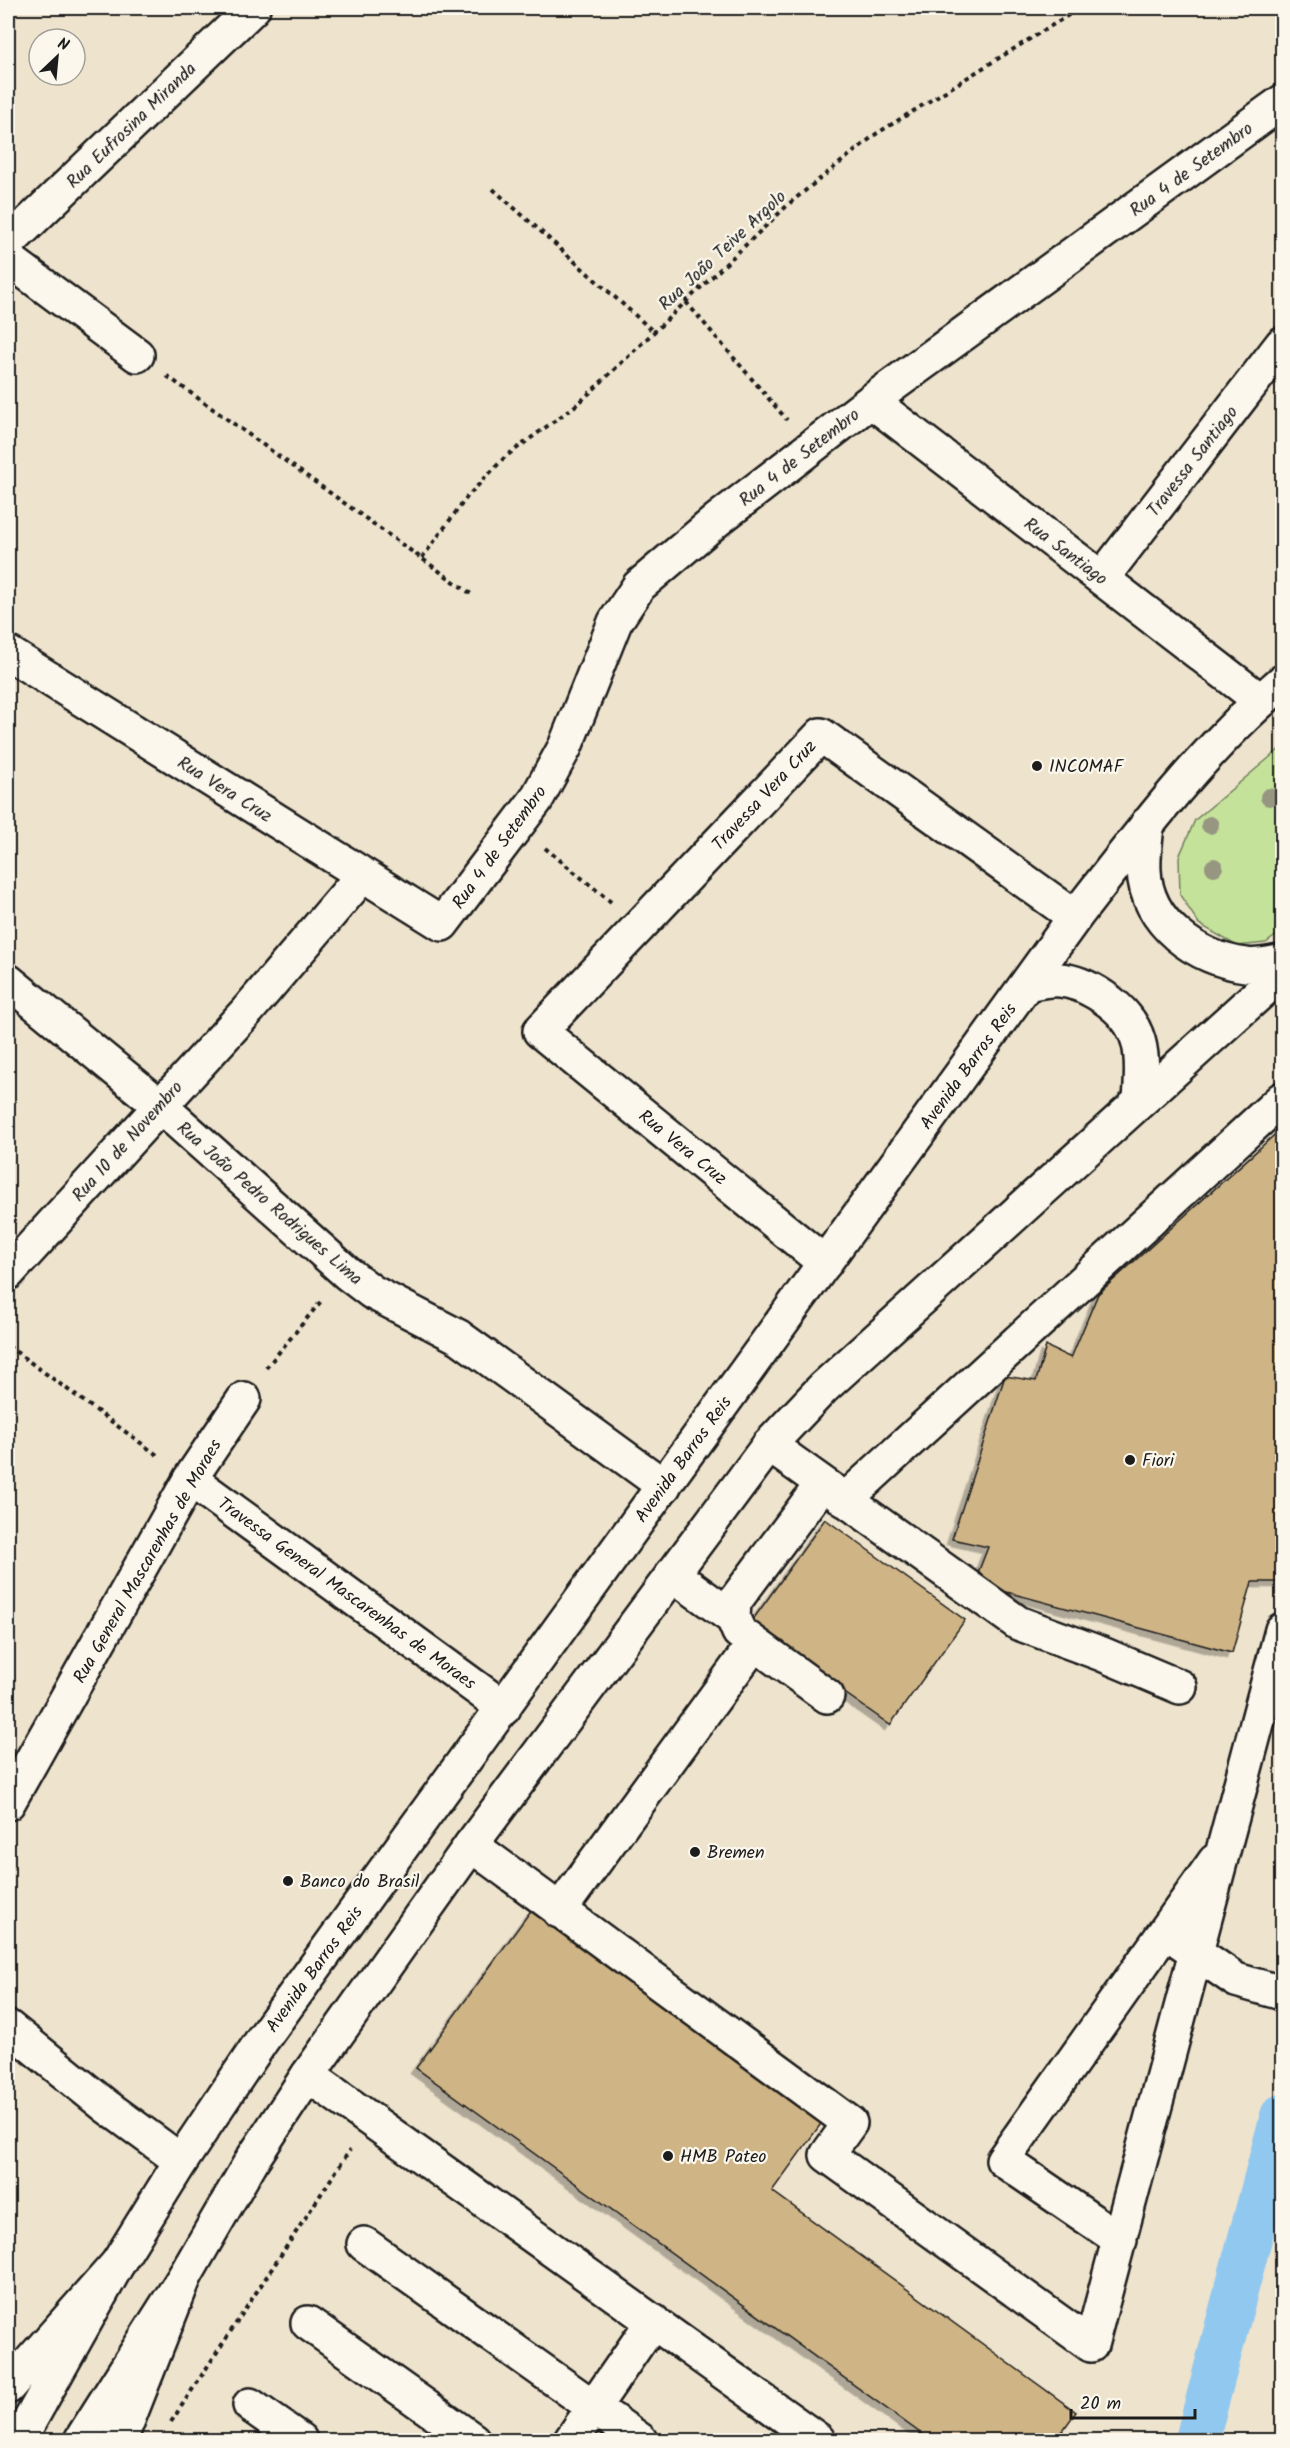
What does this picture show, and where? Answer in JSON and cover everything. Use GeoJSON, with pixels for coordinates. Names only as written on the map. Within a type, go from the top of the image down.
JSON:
{"type":"FeatureCollection","features":[{"type":"Feature","properties":{"kind":"main road","name":"Rua Eufrosina Miranda"},"geometry":{"type":"LineString","coordinates":[[8,243],[254,8]]}},
{"type":"Feature","properties":{"kind":"main road","name":"Rua 4 de Setembro"},"geometry":{"type":"LineString","coordinates":[[442,924],[536,800],[565,747],[608,637],[625,605],[639,586],[717,520],[871,401],[1282,102]]}},
{"type":"Feature","properties":{"kind":"main road"},"geometry":{"type":"LineString","coordinates":[[8,259],[137,354]]}},
{"type":"Feature","properties":{"kind":"main road","name":"Travessa Santiago"},"geometry":{"type":"LineString","coordinates":[[1102,578],[1282,344]]}},
{"type":"Feature","properties":{"kind":"main road","name":"Rua Santiago"},"geometry":{"type":"LineString","coordinates":[[871,401],[1102,578],[1272,691]]}},
{"type":"Feature","properties":{"kind":"main road","name":"Rua Vera Cruz"},"geometry":{"type":"LineString","coordinates":[[8,653],[442,924]]}},
{"type":"Feature","properties":{"kind":"main road","name":"Avenida Barros Reis"},"geometry":{"type":"LineString","coordinates":[[19,2440],[118,2263],[262,2040],[1075,917],[1147,824],[1204,758],[1272,691],[1282,667]]}},
{"type":"Feature","properties":{"kind":"main road","name":"Travessa Vera Cruz"},"geometry":{"type":"LineString","coordinates":[[540,1031],[821,735],[1075,917]]}},
{"type":"Feature","properties":{"kind":"main road"},"geometry":{"type":"LineString","coordinates":[[1147,824],[1144,872],[1153,907],[1178,937],[1211,957],[1247,966],[1282,962]]}},
{"type":"Feature","properties":{"kind":"main road","name":"Rua 10 de Novembro"},"geometry":{"type":"LineString","coordinates":[[8,1273],[248,1010],[363,875]]}},
{"type":"Feature","properties":{"kind":"main road"},"geometry":{"type":"LineString","coordinates":[[81,2440],[185,2276],[252,2160],[308,2075],[471,1845],[769,1445],[823,1388],[1282,973]]}},
{"type":"Feature","properties":{"kind":"main road"},"geometry":{"type":"LineString","coordinates":[[1027,984],[1060,980],[1092,989],[1122,1009],[1138,1034],[1143,1065],[1140,1099]]}},
{"type":"Feature","properties":{"kind":"main road","name":"Rua João Pedro Rodrigues Lima"},"geometry":{"type":"LineString","coordinates":[[8,981],[159,1105],[372,1292],[459,1337],[664,1486]]}},
{"type":"Feature","properties":{"kind":"main road","name":"Rua Vera Cruz"},"geometry":{"type":"LineString","coordinates":[[540,1031],[825,1263]]}},
{"type":"Feature","properties":{"kind":"main road"},"geometry":{"type":"LineString","coordinates":[[827,1696],[739,1632],[733,1618],[734,1602],[834,1492],[1282,1099]]}},
{"type":"Feature","properties":{"kind":"main road","name":"Rua General Mascarenhas de Moraes"},"geometry":{"type":"LineString","coordinates":[[8,1803],[190,1479],[244,1399]]}},
{"type":"Feature","properties":{"kind":"main road"},"geometry":{"type":"LineString","coordinates":[[769,1445],[1018,1623],[1102,1654],[1180,1688]]}},
{"type":"Feature","properties":{"kind":"main road","name":"Travessa General Mascarenhas de Moraes"},"geometry":{"type":"LineString","coordinates":[[190,1479],[504,1708]]}},
{"type":"Feature","properties":{"kind":"main road"},"geometry":{"type":"LineString","coordinates":[[672,1574],[733,1618]]}},
{"type":"Feature","properties":{"kind":"main road"},"geometry":{"type":"LineString","coordinates":[[471,1845],[850,2123],[827,2155],[1091,2346],[1282,1630]]}},
{"type":"Feature","properties":{"kind":"main road"},"geometry":{"type":"LineString","coordinates":[[559,1911],[754,1644]]}},
{"type":"Feature","properties":{"kind":"main road"},"geometry":{"type":"LineString","coordinates":[[1120,2241],[1003,2160],[1225,1847]]}},
{"type":"Feature","properties":{"kind":"main road"},"geometry":{"type":"LineString","coordinates":[[1164,1931],[1236,1980],[1282,1993]]}},
{"type":"Feature","properties":{"kind":"main road"},"geometry":{"type":"LineString","coordinates":[[8,2027],[106,2106],[182,2161]]}},
{"type":"Feature","properties":{"kind":"main road"},"geometry":{"type":"LineString","coordinates":[[308,2075],[818,2440]]}},
{"type":"Feature","properties":{"kind":"main road"},"geometry":{"type":"LineString","coordinates":[[364,2244],[640,2440]]}},
{"type":"Feature","properties":{"kind":"main road","name":"Avenida Barros Reis"},"geometry":{"type":"LineString","coordinates":[[8,2387],[118,2263]]}},
{"type":"Feature","properties":{"kind":"main road"},"geometry":{"type":"LineString","coordinates":[[120,2440],[185,2276]]}},
{"type":"Feature","properties":{"kind":"main road"},"geometry":{"type":"LineString","coordinates":[[571,2440],[654,2321]]}},
{"type":"Feature","properties":{"kind":"main road"},"geometry":{"type":"LineString","coordinates":[[308,2323],[473,2440]]}},
{"type":"Feature","properties":{"kind":"main road"},"geometry":{"type":"LineString","coordinates":[[250,2405],[300,2440]]}},
{"type":"Feature","properties":{"kind":"path","name":"Rua João Teive Argolo"},"geometry":{"type":"LineString","coordinates":[[422,558],[467,497],[505,457],[579,403],[791,202],[876,134],[1080,8]]}},
{"type":"Feature","properties":{"kind":"path"},"geometry":{"type":"LineString","coordinates":[[494,189],[654,332]]}},
{"type":"Feature","properties":{"kind":"path"},"geometry":{"type":"LineString","coordinates":[[686,302],[810,448]]}},
{"type":"Feature","properties":{"kind":"path"},"geometry":{"type":"LineString","coordinates":[[137,354],[474,596]]}},
{"type":"Feature","properties":{"kind":"path"},"geometry":{"type":"LineString","coordinates":[[517,825],[640,926]]}},
{"type":"Feature","properties":{"kind":"path"},"geometry":{"type":"LineString","coordinates":[[244,1399],[288,1338],[347,1272]]}},
{"type":"Feature","properties":{"kind":"path"},"geometry":{"type":"LineString","coordinates":[[8,1346],[190,1479]]}},
{"type":"Feature","properties":{"kind":"path"},"geometry":{"type":"LineString","coordinates":[[166,2431],[342,2162]]}},
{"type":"Feature","properties":{"kind":"path"},"geometry":{"type":"LineString","coordinates":[[8,2437],[39,2440]]}},
{"type":"Feature","properties":{"kind":"green space"},"geometry":{"type":"Polygon","coordinates":[[[1282,747],[1282,931],[1266,943],[1237,946],[1199,924],[1180,895],[1179,857],[1195,820],[1282,747]]]}},
{"type":"Feature","properties":{"kind":"building","name":"Fiori"},"geometry":{"type":"Polygon","coordinates":[[[1282,1128],[1282,1582],[1252,1582],[1232,1653],[974,1583],[988,1547],[952,1539],[1005,1376],[1036,1381],[1046,1346],[1071,1358],[1098,1294],[1282,1128]]]}},
{"type":"Feature","properties":{"kind":"building"},"geometry":{"type":"Polygon","coordinates":[[[825,1519],[965,1620],[890,1725],[756,1630],[754,1618],[825,1519]]]}},
{"type":"Feature","properties":{"kind":"building","name":"HMB Pateo"},"geometry":{"type":"Polygon","coordinates":[[[532,1909],[823,2121],[772,2191],[1076,2412],[1056,2440],[930,2440],[416,2068],[532,1909]]]}},
{"type":"Feature","properties":{"kind":"waterway"},"geometry":{"type":"LineString","coordinates":[[1197,2440],[1282,2116]]}},
{"type":"Feature","properties":{"kind":"place","name":"INCOMAF"},"geometry":{"type":"Point","coordinates":[1037,766]}},
{"type":"Feature","properties":{"kind":"place","name":"Fiori"},"geometry":{"type":"Point","coordinates":[1130,1460]}},
{"type":"Feature","properties":{"kind":"place","name":"Bremen"},"geometry":{"type":"Point","coordinates":[695,1852]}},
{"type":"Feature","properties":{"kind":"place","name":"Banco do Brasil"},"geometry":{"type":"Point","coordinates":[288,1881]}},
{"type":"Feature","properties":{"kind":"place","name":"HMB Pateo"},"geometry":{"type":"Point","coordinates":[668,2156]}}]}
